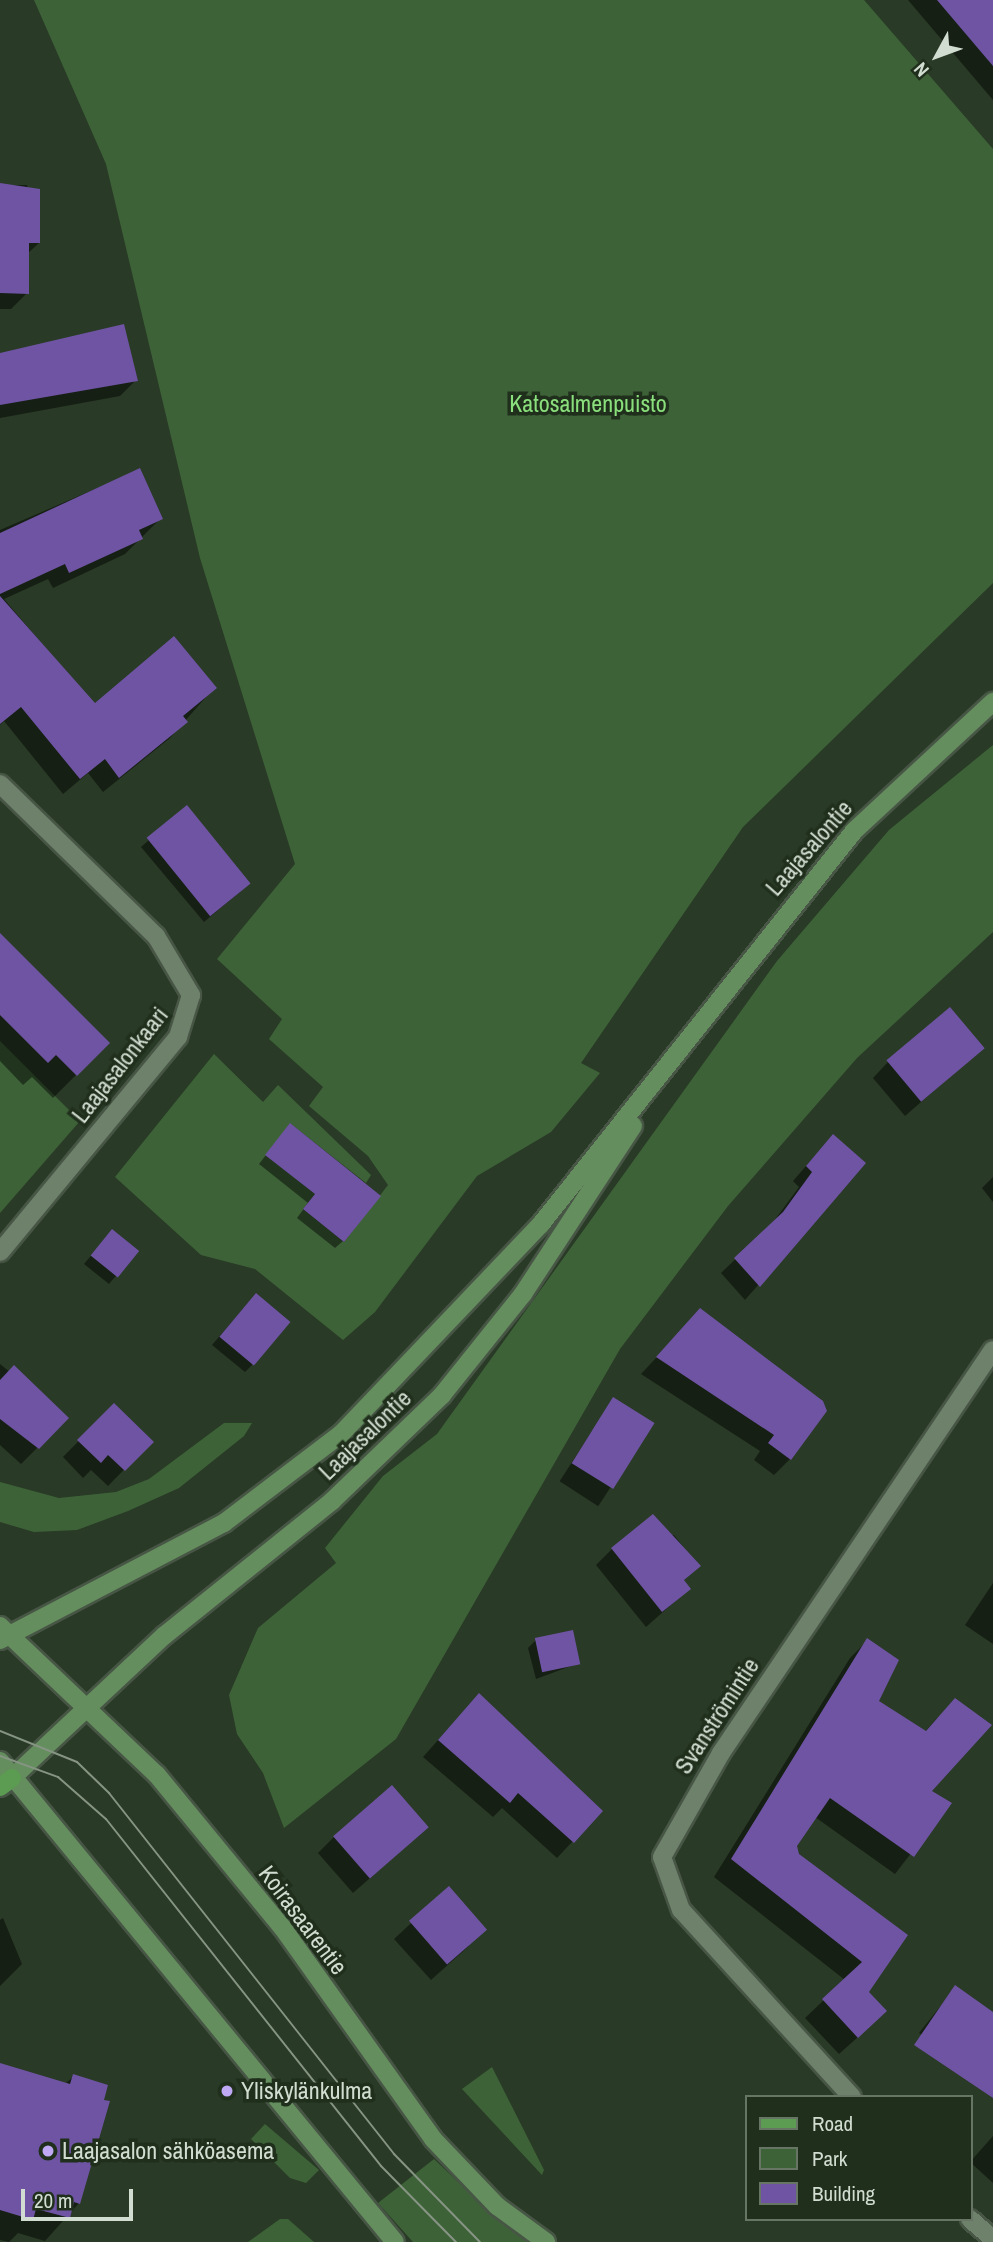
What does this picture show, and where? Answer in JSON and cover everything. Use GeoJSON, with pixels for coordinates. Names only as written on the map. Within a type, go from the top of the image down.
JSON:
{"type":"FeatureCollection","features":[{"type":"Feature","properties":{"kind":"main road","name":"Laajasalontie"},"geometry":{"type":"LineString","coordinates":[[3,1634],[224,1523],[341,1434],[541,1224],[685,1047],[854,831],[993,702]]}},
{"type":"Feature","properties":{"kind":"main road","name":"Laajasalontie"},"geometry":{"type":"LineString","coordinates":[[6,1782],[165,1635],[331,1501],[442,1395],[523,1294],[685,1047]]}},
{"type":"Feature","properties":{"kind":"main road","name":"Koirasaarentie"},"geometry":{"type":"LineString","coordinates":[[3,1634],[156,1775],[282,1927],[433,2139],[497,2206],[546,2242]]}},
{"type":"Feature","properties":{"kind":"main road"},"geometry":{"type":"LineString","coordinates":[[0,1761],[6,1782],[395,2242]]}},
{"type":"Feature","properties":{"kind":"street","name":"Laajasalonkaari"},"geometry":{"type":"LineString","coordinates":[[0,784],[156,936],[191,995],[178,1037],[0,1252]]}},
{"type":"Feature","properties":{"kind":"street","name":"Svanströmintie"},"geometry":{"type":"LineString","coordinates":[[850,2095],[681,1910],[662,1857],[721,1753],[993,1349]]}},
{"type":"Feature","properties":{"kind":"street"},"geometry":{"type":"LineString","coordinates":[[972,2220],[993,2239]]}},
{"type":"Feature","properties":{"kind":"green space","name":"Katosalmenpuisto"},"geometry":{"type":"Polygon","coordinates":[[[34,0],[864,0],[993,149],[993,583],[743,827],[581,1063],[600,1073],[551,1132],[477,1176],[375,1312],[343,1340],[255,1269],[201,1255],[115,1177],[214,1054],[263,1102],[278,1085],[371,1175],[366,1183],[291,1124],[266,1155],[315,1194],[303,1209],[344,1242],[388,1185],[368,1156],[309,1106],[323,1087],[269,1039],[282,1019],[217,959],[295,864],[200,558],[106,164],[34,0]]]}},
{"type":"Feature","properties":{"kind":"green space"},"geometry":{"type":"Polygon","coordinates":[[[993,745],[993,932],[857,1058],[728,1206],[620,1349],[396,1739],[284,1828],[263,1773],[237,1734],[229,1695],[258,1628],[336,1563],[325,1548],[383,1476],[437,1434],[777,961],[889,830],[993,745]]]}},
{"type":"Feature","properties":{"kind":"green space"},"geometry":{"type":"Polygon","coordinates":[[[0,1041],[80,1121],[0,1213],[0,1041]]]}},
{"type":"Feature","properties":{"kind":"green space"},"geometry":{"type":"Polygon","coordinates":[[[224,1423],[252,1423],[244,1436],[179,1488],[128,1511],[77,1530],[34,1532],[0,1522],[0,1482],[59,1498],[116,1492],[149,1479],[224,1423]]]}},
{"type":"Feature","properties":{"kind":"green space"},"geometry":{"type":"Polygon","coordinates":[[[492,2067],[544,2170],[542,2175],[462,2089],[492,2067]]]}},
{"type":"Feature","properties":{"kind":"green space"},"geometry":{"type":"Polygon","coordinates":[[[265,2124],[319,2170],[306,2183],[290,2178],[251,2139],[265,2124]]]}},
{"type":"Feature","properties":{"kind":"green space"},"geometry":{"type":"Polygon","coordinates":[[[434,2159],[497,2219],[528,2242],[413,2242],[378,2203],[434,2159]]]}},
{"type":"Feature","properties":{"kind":"green space"},"geometry":{"type":"Polygon","coordinates":[[[280,2219],[288,2219],[314,2242],[248,2242],[280,2219]]]}},
{"type":"Feature","properties":{"kind":"building"},"geometry":{"type":"Polygon","coordinates":[[[937,0],[993,0],[993,66],[937,0]]]}},
{"type":"Feature","properties":{"kind":"building"},"geometry":{"type":"Polygon","coordinates":[[[0,183],[40,189],[40,243],[29,243],[29,294],[0,293],[0,183]]]}},
{"type":"Feature","properties":{"kind":"building"},"geometry":{"type":"Polygon","coordinates":[[[124,324],[138,381],[0,405],[0,353],[124,324]]]}},
{"type":"Feature","properties":{"kind":"building"},"geometry":{"type":"Polygon","coordinates":[[[140,468],[163,519],[139,530],[143,539],[69,573],[65,564],[0,594],[0,533],[140,468]]]}},
{"type":"Feature","properties":{"kind":"building"},"geometry":{"type":"Polygon","coordinates":[[[0,596],[95,703],[174,636],[217,688],[183,716],[188,722],[119,778],[105,759],[80,779],[21,707],[0,724],[0,596]]]}},
{"type":"Feature","properties":{"kind":"building"},"geometry":{"type":"Polygon","coordinates":[[[187,805],[251,883],[210,916],[147,838],[187,805]]]}},
{"type":"Feature","properties":{"kind":"building"},"geometry":{"type":"Polygon","coordinates":[[[0,933],[110,1043],[77,1076],[56,1055],[48,1063],[0,1015],[0,933]]]}},
{"type":"Feature","properties":{"kind":"building"},"geometry":{"type":"Polygon","coordinates":[[[950,1007],[985,1048],[921,1102],[886,1060],[950,1007]]]}},
{"type":"Feature","properties":{"kind":"building"},"geometry":{"type":"Polygon","coordinates":[[[290,1123],[381,1196],[344,1242],[303,1209],[315,1194],[265,1155],[290,1123]]]}},
{"type":"Feature","properties":{"kind":"building"},"geometry":{"type":"Polygon","coordinates":[[[833,1134],[866,1163],[760,1287],[734,1258],[783,1212],[812,1172],[806,1166],[833,1134]]]}},
{"type":"Feature","properties":{"kind":"building"},"geometry":{"type":"Polygon","coordinates":[[[112,1229],[139,1251],[118,1277],[91,1255],[112,1229]]]}},
{"type":"Feature","properties":{"kind":"building"},"geometry":{"type":"Polygon","coordinates":[[[256,1293],[290,1322],[254,1366],[219,1337],[256,1293]]]}},
{"type":"Feature","properties":{"kind":"building"},"geometry":{"type":"Polygon","coordinates":[[[700,1308],[823,1401],[827,1411],[791,1460],[768,1443],[774,1435],[656,1357],[700,1308]]]}},
{"type":"Feature","properties":{"kind":"building"},"geometry":{"type":"Polygon","coordinates":[[[14,1365],[69,1418],[39,1449],[0,1419],[0,1380],[14,1365]]]}},
{"type":"Feature","properties":{"kind":"building"},"geometry":{"type":"Polygon","coordinates":[[[613,1397],[655,1423],[613,1489],[572,1463],[613,1397]]]}},
{"type":"Feature","properties":{"kind":"building"},"geometry":{"type":"Polygon","coordinates":[[[114,1403],[154,1442],[125,1471],[108,1455],[101,1463],[77,1440],[114,1403]]]}},
{"type":"Feature","properties":{"kind":"building"},"geometry":{"type":"Polygon","coordinates":[[[653,1514],[701,1566],[684,1580],[691,1589],[662,1612],[611,1548],[653,1514]]]}},
{"type":"Feature","properties":{"kind":"building"},"geometry":{"type":"Polygon","coordinates":[[[573,1630],[580,1664],[542,1672],[535,1638],[573,1630]]]}},
{"type":"Feature","properties":{"kind":"building"},"geometry":{"type":"Polygon","coordinates":[[[867,1638],[899,1660],[879,1701],[926,1731],[955,1698],[992,1725],[932,1791],[952,1803],[914,1857],[830,1798],[797,1846],[799,1854],[908,1935],[869,1992],[887,2011],[858,2038],[822,1999],[862,1962],[731,1859],[867,1638]]]}},
{"type":"Feature","properties":{"kind":"building"},"geometry":{"type":"Polygon","coordinates":[[[479,1693],[603,1811],[574,1843],[518,1793],[510,1803],[438,1740],[479,1693]]]}},
{"type":"Feature","properties":{"kind":"building"},"geometry":{"type":"Polygon","coordinates":[[[392,1785],[429,1827],[370,1878],[333,1836],[392,1785]]]}},
{"type":"Feature","properties":{"kind":"building"},"geometry":{"type":"Polygon","coordinates":[[[449,1886],[487,1930],[447,1965],[409,1921],[449,1886]]]}},
{"type":"Feature","properties":{"kind":"building"},"geometry":{"type":"Polygon","coordinates":[[[955,1985],[993,2012],[993,2098],[914,2045],[955,1985]]]}},
{"type":"Feature","properties":{"kind":"building","name":"Laajasalon sähköasema"},"geometry":{"type":"Polygon","coordinates":[[[0,2063],[70,2084],[73,2074],[108,2085],[104,2100],[110,2101],[80,2204],[74,2202],[70,2218],[36,2209],[33,2220],[0,2210],[0,2063]]]}},
{"type":"Feature","properties":{"kind":"tram line"},"geometry":{"type":"LineString","coordinates":[[0,1731],[77,1762],[109,1793],[394,2154],[480,2242]]}},
{"type":"Feature","properties":{"kind":"tram line"},"geometry":{"type":"LineString","coordinates":[[0,1756],[58,1777],[106,1819],[381,2166],[456,2242]]}},
{"type":"Feature","properties":{"kind":"place","name":"Yliskylänkulma"},"geometry":{"type":"Point","coordinates":[227,2091]}},
{"type":"Feature","properties":{"kind":"place","name":"Laajasalon sähköasema"},"geometry":{"type":"Point","coordinates":[48,2151]}}]}
